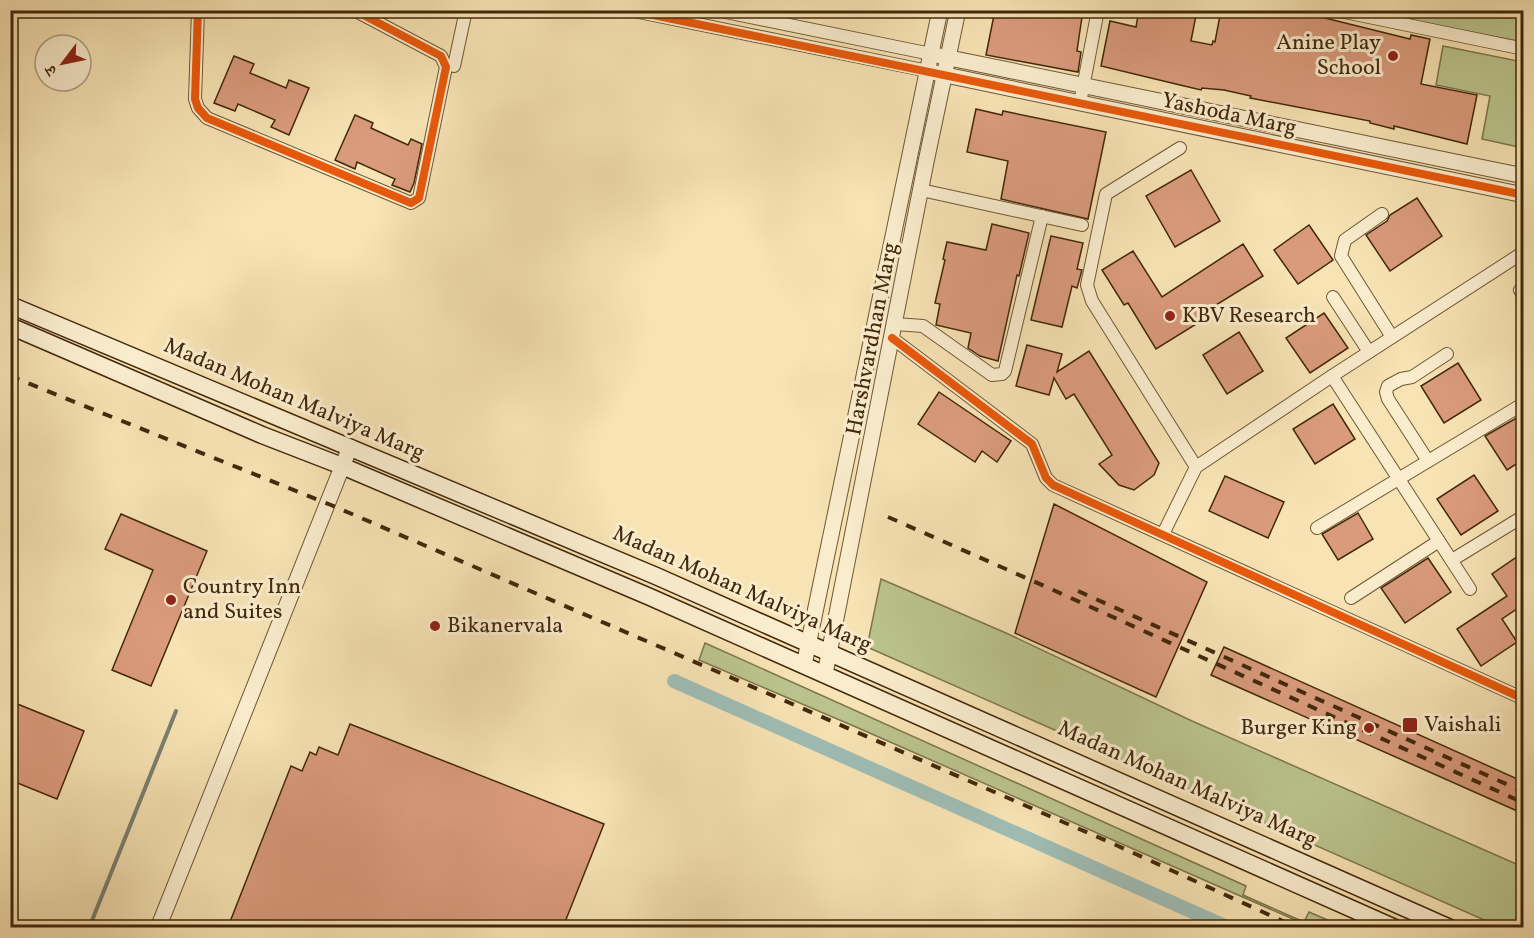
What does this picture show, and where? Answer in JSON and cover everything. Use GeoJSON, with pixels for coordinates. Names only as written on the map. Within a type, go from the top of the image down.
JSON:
{"type":"FeatureCollection","features":[{"type":"Feature","properties":{"kind":"main road","name":"Madan Mohan Malviya Marg"},"geometry":{"type":"LineString","coordinates":[[10,305],[634,567],[1450,927]]}},
{"type":"Feature","properties":{"kind":"main road","name":"Madan Mohan Malviya Marg"},"geometry":{"type":"LineString","coordinates":[[10,326],[262,435],[342,466],[640,592],[1395,927]]}},
{"type":"Feature","properties":{"kind":"street"},"geometry":{"type":"LineString","coordinates":[[198,10],[195,99],[198,108],[207,118],[411,203],[419,198],[446,66],[444,60],[425,46],[354,10]]}},
{"type":"Feature","properties":{"kind":"street"},"geometry":{"type":"LineString","coordinates":[[454,66],[466,10]]}},
{"type":"Feature","properties":{"kind":"street"},"geometry":{"type":"LineString","coordinates":[[628,10],[928,71]]}},
{"type":"Feature","properties":{"kind":"street"},"geometry":{"type":"LineString","coordinates":[[716,10],[932,54]]}},
{"type":"Feature","properties":{"kind":"street","name":"Harshvardhan Marg"},"geometry":{"type":"LineString","coordinates":[[804,665],[940,10]]}},
{"type":"Feature","properties":{"kind":"street","name":"Harshvardhan Marg"},"geometry":{"type":"LineString","coordinates":[[825,674],[958,10]]}},
{"type":"Feature","properties":{"kind":"street"},"geometry":{"type":"LineString","coordinates":[[1080,103],[1098,10]]}},
{"type":"Feature","properties":{"kind":"street"},"geometry":{"type":"LineString","coordinates":[[1335,10],[1524,49]]}},
{"type":"Feature","properties":{"kind":"street","name":"Yashoda Marg"},"geometry":{"type":"LineString","coordinates":[[932,54],[1524,176]]}},
{"type":"Feature","properties":{"kind":"street","name":"Yashoda Marg"},"geometry":{"type":"LineString","coordinates":[[928,71],[1524,195]]}},
{"type":"Feature","properties":{"kind":"street"},"geometry":{"type":"LineString","coordinates":[[1180,148],[1106,194],[1087,285],[1092,301],[1197,467]]}},
{"type":"Feature","properties":{"kind":"street"},"geometry":{"type":"LineString","coordinates":[[921,190],[1082,225]]}},
{"type":"Feature","properties":{"kind":"street"},"geometry":{"type":"LineString","coordinates":[[1382,214],[1344,240],[1341,256],[1392,337]]}},
{"type":"Feature","properties":{"kind":"street"},"geometry":{"type":"LineString","coordinates":[[894,331],[923,326],[992,375],[1002,374],[1005,371],[1042,216]]}},
{"type":"Feature","properties":{"kind":"street"},"geometry":{"type":"LineString","coordinates":[[1162,534],[1197,467],[1332,376],[1524,252]]}},
{"type":"Feature","properties":{"kind":"street"},"geometry":{"type":"LineString","coordinates":[[1524,285],[1520,290],[1524,296]]}},
{"type":"Feature","properties":{"kind":"street"},"geometry":{"type":"LineString","coordinates":[[1333,297],[1369,352]]}},
{"type":"Feature","properties":{"kind":"street"},"geometry":{"type":"LineString","coordinates":[[894,331],[1032,444],[1049,482],[1524,699]]}},
{"type":"Feature","properties":{"kind":"street"},"geometry":{"type":"LineString","coordinates":[[1428,461],[1388,399],[1386,392],[1388,387],[1401,379],[1412,377],[1447,354]]}},
{"type":"Feature","properties":{"kind":"street"},"geometry":{"type":"LineString","coordinates":[[1332,376],[1470,589]]}},
{"type":"Feature","properties":{"kind":"street"},"geometry":{"type":"LineString","coordinates":[[1317,528],[1518,407],[1524,408]]}},
{"type":"Feature","properties":{"kind":"street"},"geometry":{"type":"LineString","coordinates":[[158,927],[350,447]]}},
{"type":"Feature","properties":{"kind":"street"},"geometry":{"type":"LineString","coordinates":[[1452,560],[1524,516]]}},
{"type":"Feature","properties":{"kind":"street"},"geometry":{"type":"LineString","coordinates":[[1351,598],[1439,541]]}},
{"type":"Feature","properties":{"kind":"green space"},"geometry":{"type":"Polygon","coordinates":[[[1358,11],[1523,11],[1523,42],[1358,11]]]}},
{"type":"Feature","properties":{"kind":"green space"},"geometry":{"type":"Polygon","coordinates":[[[1443,46],[1523,62],[1516,113],[1523,115],[1523,148],[1482,139],[1490,96],[1436,85],[1443,46]]]}},
{"type":"Feature","properties":{"kind":"green space"},"geometry":{"type":"Polygon","coordinates":[[[881,579],[1006,633],[1192,721],[1523,867],[1523,927],[1500,927],[867,647],[881,579]]]}},
{"type":"Feature","properties":{"kind":"green space"},"geometry":{"type":"Polygon","coordinates":[[[705,643],[1246,886],[1243,895],[1304,922],[1309,912],[1344,927],[1311,927],[699,660],[705,643]]]}},
{"type":"Feature","properties":{"kind":"building"},"geometry":{"type":"Polygon","coordinates":[[[995,10],[1022,10],[1042,14],[1043,10],[1083,10],[1077,51],[1081,52],[1078,72],[986,55],[995,10]]]}},
{"type":"Feature","properties":{"kind":"building"},"geometry":{"type":"Polygon","coordinates":[[[1139,10],[1197,10],[1191,41],[1212,45],[1213,41],[1215,42],[1221,10],[1284,10],[1410,39],[1411,35],[1430,39],[1421,84],[1477,95],[1467,144],[1394,126],[1394,129],[1370,123],[1370,121],[1250,98],[1251,96],[1224,90],[1202,88],[1201,90],[1101,66],[1110,21],[1136,27],[1139,10]]]}},
{"type":"Feature","properties":{"kind":"building"},"geometry":{"type":"Polygon","coordinates":[[[234,56],[254,64],[250,73],[286,88],[289,80],[309,88],[289,135],[271,127],[275,120],[238,104],[235,111],[214,103],[234,56]]]}},
{"type":"Feature","properties":{"kind":"building"},"geometry":{"type":"Polygon","coordinates":[[[976,109],[1002,115],[1003,111],[1106,132],[1088,219],[1001,199],[1008,161],[967,152],[976,109]]]}},
{"type":"Feature","properties":{"kind":"building"},"geometry":{"type":"Polygon","coordinates":[[[355,115],[373,123],[371,128],[408,145],[411,139],[422,144],[410,192],[392,185],[395,179],[357,162],[355,169],[335,160],[355,115]]]}},
{"type":"Feature","properties":{"kind":"building"},"geometry":{"type":"Polygon","coordinates":[[[1191,170],[1220,221],[1175,247],[1146,196],[1191,170]]]}},
{"type":"Feature","properties":{"kind":"building"},"geometry":{"type":"Polygon","coordinates":[[[1417,198],[1442,236],[1390,271],[1366,235],[1387,221],[1390,215],[1417,198]]]}},
{"type":"Feature","properties":{"kind":"building"},"geometry":{"type":"Polygon","coordinates":[[[992,224],[1029,233],[998,361],[980,356],[968,348],[971,333],[936,325],[940,304],[935,303],[947,242],[986,250],[992,224]]]}},
{"type":"Feature","properties":{"kind":"building"},"geometry":{"type":"Polygon","coordinates":[[[1309,225],[1333,260],[1298,284],[1274,250],[1309,225]]]}},
{"type":"Feature","properties":{"kind":"building"},"geometry":{"type":"Polygon","coordinates":[[[1051,236],[1083,243],[1077,269],[1082,270],[1077,288],[1072,286],[1062,327],[1031,320],[1051,236]]]}},
{"type":"Feature","properties":{"kind":"building"},"geometry":{"type":"Polygon","coordinates":[[[1243,244],[1263,276],[1203,313],[1206,318],[1156,349],[1128,303],[1124,305],[1102,270],[1133,251],[1162,297],[1243,244]]]}},
{"type":"Feature","properties":{"kind":"building"},"geometry":{"type":"Polygon","coordinates":[[[1324,313],[1348,348],[1310,373],[1286,338],[1324,313]]]}},
{"type":"Feature","properties":{"kind":"building"},"geometry":{"type":"Polygon","coordinates":[[[1239,332],[1263,371],[1227,394],[1203,355],[1239,332]]]}},
{"type":"Feature","properties":{"kind":"building"},"geometry":{"type":"Polygon","coordinates":[[[1027,345],[1062,354],[1057,372],[1089,351],[1159,463],[1154,475],[1134,490],[1119,485],[1099,464],[1112,455],[1074,394],[1066,399],[1054,378],[1049,395],[1016,386],[1027,345]]]}},
{"type":"Feature","properties":{"kind":"building"},"geometry":{"type":"Polygon","coordinates":[[[1458,363],[1481,400],[1444,423],[1421,386],[1458,363]]]}},
{"type":"Feature","properties":{"kind":"building"},"geometry":{"type":"Polygon","coordinates":[[[939,392],[1011,441],[997,462],[982,451],[975,462],[918,424],[939,392]]]}},
{"type":"Feature","properties":{"kind":"building"},"geometry":{"type":"Polygon","coordinates":[[[1333,404],[1355,439],[1315,464],[1293,429],[1333,404]]]}},
{"type":"Feature","properties":{"kind":"building"},"geometry":{"type":"Polygon","coordinates":[[[1520,416],[1524,416],[1524,459],[1507,470],[1485,436],[1520,416]]]}},
{"type":"Feature","properties":{"kind":"building"},"geometry":{"type":"Polygon","coordinates":[[[1474,475],[1498,511],[1461,535],[1437,499],[1474,475]]]}},
{"type":"Feature","properties":{"kind":"building"},"geometry":{"type":"Polygon","coordinates":[[[1225,476],[1284,502],[1268,538],[1209,511],[1225,476]]]}},
{"type":"Feature","properties":{"kind":"building"},"geometry":{"type":"Polygon","coordinates":[[[1054,504],[1207,582],[1156,697],[1015,633],[1054,504]]]}},
{"type":"Feature","properties":{"kind":"building"},"geometry":{"type":"Polygon","coordinates":[[[1358,513],[1373,539],[1338,560],[1322,534],[1358,513]]]}},
{"type":"Feature","properties":{"kind":"building"},"geometry":{"type":"Polygon","coordinates":[[[121,514],[207,551],[151,686],[112,670],[153,570],[105,549],[121,514]]]}},
{"type":"Feature","properties":{"kind":"building"},"geometry":{"type":"Polygon","coordinates":[[[1524,552],[1524,604],[1502,619],[1517,642],[1481,666],[1457,629],[1507,596],[1492,574],[1524,552]]]}},
{"type":"Feature","properties":{"kind":"building"},"geometry":{"type":"Polygon","coordinates":[[[1428,558],[1451,592],[1405,623],[1381,588],[1428,558]]]}},
{"type":"Feature","properties":{"kind":"building","name":"Vaishali"},"geometry":{"type":"Polygon","coordinates":[[[1224,647],[1524,782],[1524,814],[1211,675],[1224,647]]]}},
{"type":"Feature","properties":{"kind":"building"},"geometry":{"type":"Polygon","coordinates":[[[10,701],[84,731],[57,799],[10,780],[10,701]]]}},
{"type":"Feature","properties":{"kind":"building"},"geometry":{"type":"Polygon","coordinates":[[[350,724],[604,824],[563,927],[228,927],[291,766],[302,771],[310,752],[316,755],[319,747],[338,755],[350,724]]]}},
{"type":"Feature","properties":{"kind":"waterway"},"geometry":{"type":"LineString","coordinates":[[674,681],[1229,928]]}},
{"type":"Feature","properties":{"kind":"waterway"},"geometry":{"type":"LineString","coordinates":[[89,928],[176,711]]}},
{"type":"Feature","properties":{"kind":"railway"},"geometry":{"type":"LineString","coordinates":[[10,376],[331,505],[1116,845],[1298,928]]}},
{"type":"Feature","properties":{"kind":"railway"},"geometry":{"type":"LineString","coordinates":[[888,517],[1524,803]]}},
{"type":"Feature","properties":{"kind":"railway"},"geometry":{"type":"LineString","coordinates":[[1078,591],[1524,792]]}},
{"type":"Feature","properties":{"kind":"cycle path"},"geometry":{"type":"LineString","coordinates":[[198,10],[195,99],[198,108],[207,118],[411,203],[419,198],[446,67],[441,56],[354,10]]}},
{"type":"Feature","properties":{"kind":"cycle path"},"geometry":{"type":"LineString","coordinates":[[629,10],[1524,195]]}},
{"type":"Feature","properties":{"kind":"cycle path"},"geometry":{"type":"LineString","coordinates":[[892,338],[1032,444],[1046,478],[1053,485],[1524,699]]}},
{"type":"Feature","properties":{"kind":"place","name":"Anine Play School"},"geometry":{"type":"Point","coordinates":[1393,56]}},
{"type":"Feature","properties":{"kind":"place","name":"KBV Research"},"geometry":{"type":"Point","coordinates":[1170,316]}},
{"type":"Feature","properties":{"kind":"place","name":"Country Inn and Suites"},"geometry":{"type":"Point","coordinates":[171,600]}},
{"type":"Feature","properties":{"kind":"place","name":"Bikanervala"},"geometry":{"type":"Point","coordinates":[435,626]}},
{"type":"Feature","properties":{"kind":"place","name":"Vaishali"},"geometry":{"type":"Point","coordinates":[1410,725]}},
{"type":"Feature","properties":{"kind":"place","name":"Burger King"},"geometry":{"type":"Point","coordinates":[1369,728]}}]}
